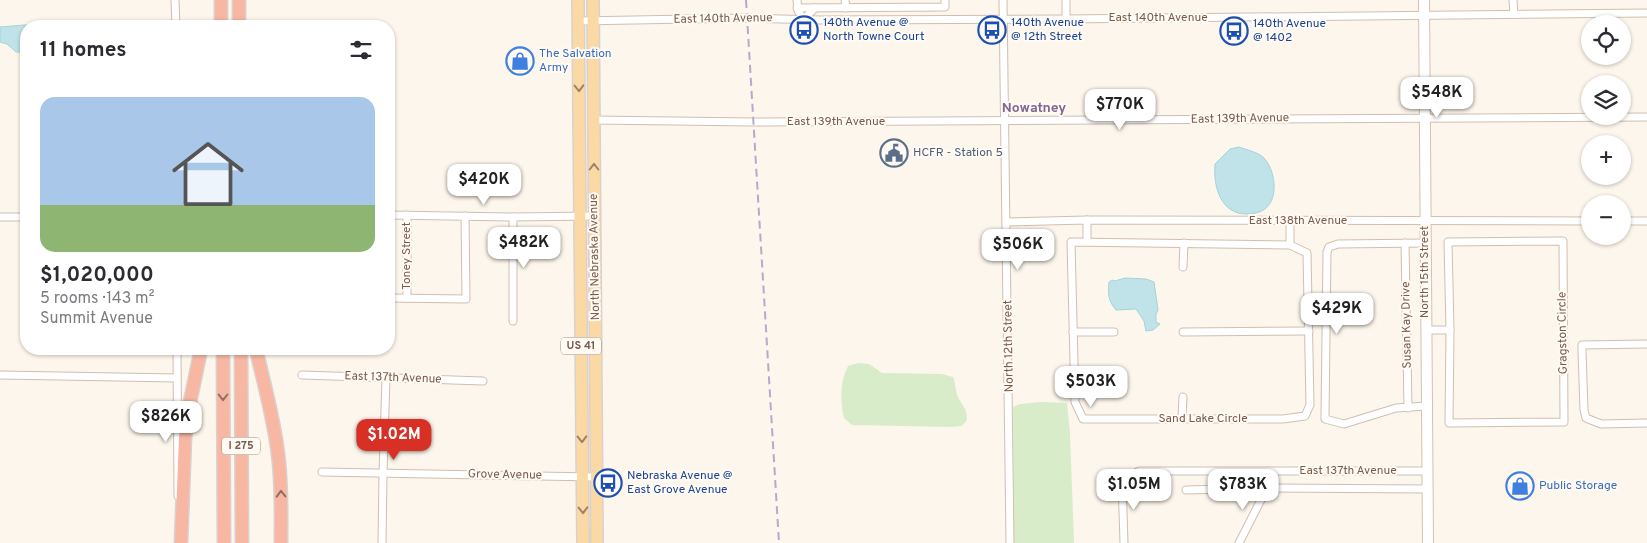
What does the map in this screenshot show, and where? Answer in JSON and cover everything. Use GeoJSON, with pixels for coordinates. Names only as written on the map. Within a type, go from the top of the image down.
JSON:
{"type":"FeatureCollection","features":[{"type":"Feature","properties":{"kind":"highway"},"geometry":{"type":"LineString","coordinates":[[221,0],[221,20]]}},
{"type":"Feature","properties":{"kind":"highway"},"geometry":{"type":"LineString","coordinates":[[239,0],[239,20]]}},
{"type":"Feature","properties":{"kind":"highway"},"geometry":{"type":"LineString","coordinates":[[181,543],[186,430],[199,355]]}},
{"type":"Feature","properties":{"kind":"highway","name":"I 275"},"geometry":{"type":"LineString","coordinates":[[223,355],[224,543]]}},
{"type":"Feature","properties":{"kind":"highway","name":"I 275"},"geometry":{"type":"LineString","coordinates":[[241,355],[242,543]]}},
{"type":"Feature","properties":{"kind":"highway"},"geometry":{"type":"LineString","coordinates":[[257,355],[271,410],[278,454],[281,543]]}},
{"type":"Feature","properties":{"kind":"main road","name":"North Nebraska Avenue"},"geometry":{"type":"LineString","coordinates":[[578,0],[583,543]]}},
{"type":"Feature","properties":{"kind":"main road","name":"North Nebraska Avenue"},"geometry":{"type":"LineString","coordinates":[[593,0],[598,543]]}},
{"type":"Feature","properties":{"kind":"main road"},"geometry":{"type":"LineString","coordinates":[[578,34],[593,34]]}},
{"type":"Feature","properties":{"kind":"main road"},"geometry":{"type":"LineString","coordinates":[[581,264],[589,311],[589,336],[596,349]]}},
{"type":"Feature","properties":{"kind":"main road"},"geometry":{"type":"LineString","coordinates":[[581,371],[588,377],[591,424],[596,439]]}},
{"type":"Feature","properties":{"kind":"street"},"geometry":{"type":"LineString","coordinates":[[175,0],[176,20]]}},
{"type":"Feature","properties":{"kind":"street","name":"North 12th Street"},"geometry":{"type":"LineString","coordinates":[[1003,0],[1010,543]]}},
{"type":"Feature","properties":{"kind":"street"},"geometry":{"type":"LineString","coordinates":[[1066,0],[1066,19]]}},
{"type":"Feature","properties":{"kind":"street","name":"North 15th Street"},"geometry":{"type":"LineString","coordinates":[[1424,0],[1428,543]]}},
{"type":"Feature","properties":{"kind":"street"},"geometry":{"type":"LineString","coordinates":[[1513,0],[1514,14]]}},
{"type":"Feature","properties":{"kind":"street"},"geometry":{"type":"LineString","coordinates":[[815,8],[804,19],[798,11],[797,4],[815,8],[845,4],[945,4]]}},
{"type":"Feature","properties":{"kind":"street","name":"East 140th Avenue"},"geometry":{"type":"LineString","coordinates":[[578,21],[747,18],[1066,19],[1647,13]]}},
{"type":"Feature","properties":{"kind":"street","name":"East 139th Avenue"},"geometry":{"type":"LineString","coordinates":[[594,120],[1006,122],[1647,117]]}},
{"type":"Feature","properties":{"kind":"street"},"geometry":{"type":"LineString","coordinates":[[395,215],[594,216]]}},
{"type":"Feature","properties":{"kind":"street","name":"Toney Street"},"geometry":{"type":"LineString","coordinates":[[407,215],[407,298]]}},
{"type":"Feature","properties":{"kind":"street"},"geometry":{"type":"LineString","coordinates":[[395,298],[466,299],[465,216]]}},
{"type":"Feature","properties":{"kind":"street"},"geometry":{"type":"LineString","coordinates":[[0,217],[20,217]]}},
{"type":"Feature","properties":{"kind":"street"},"geometry":{"type":"LineString","coordinates":[[512,217],[513,321]]}},
{"type":"Feature","properties":{"kind":"street"},"geometry":{"type":"LineString","coordinates":[[1087,220],[1087,242],[1290,245],[1290,221]]}},
{"type":"Feature","properties":{"kind":"street","name":"East 138th Avenue"},"geometry":{"type":"LineString","coordinates":[[1007,222],[1087,220],[1581,221]]}},
{"type":"Feature","properties":{"kind":"street"},"geometry":{"type":"LineString","coordinates":[[1631,221],[1647,221]]}},
{"type":"Feature","properties":{"kind":"street","name":"Gragston Circle"},"geometry":{"type":"LineString","coordinates":[[1563,241],[1564,422],[1449,423],[1450,330],[1448,242],[1563,241]]}},
{"type":"Feature","properties":{"kind":"street","name":"Sand Lake Circle"},"geometry":{"type":"LineString","coordinates":[[1087,242],[1071,242],[1075,402],[1083,419],[1284,419],[1305,416],[1310,405],[1307,253],[1290,245]]}},
{"type":"Feature","properties":{"kind":"street"},"geometry":{"type":"LineString","coordinates":[[1183,267],[1184,243]]}},
{"type":"Feature","properties":{"kind":"street","name":"Susan Kay Drive"},"geometry":{"type":"LineString","coordinates":[[1405,243],[1408,408]]}},
{"type":"Feature","properties":{"kind":"street"},"geometry":{"type":"LineString","coordinates":[[1426,243],[1338,244],[1329,247],[1327,252],[1325,419],[1344,424],[1396,408],[1426,406]]}},
{"type":"Feature","properties":{"kind":"street"},"geometry":{"type":"LineString","coordinates":[[1426,330],[1450,330]]}},
{"type":"Feature","properties":{"kind":"street"},"geometry":{"type":"LineString","coordinates":[[1183,332],[1309,331]]}},
{"type":"Feature","properties":{"kind":"street"},"geometry":{"type":"LineString","coordinates":[[1073,332],[1114,332]]}},
{"type":"Feature","properties":{"kind":"street"},"geometry":{"type":"LineString","coordinates":[[1647,344],[1582,345],[1582,351],[1584,410],[1586,418],[1600,424],[1647,424]]}},
{"type":"Feature","properties":{"kind":"street"},"geometry":{"type":"LineString","coordinates":[[177,355],[177,494],[182,502]]}},
{"type":"Feature","properties":{"kind":"street","name":"East 137th Avenue"},"geometry":{"type":"LineString","coordinates":[[302,375],[483,381]]}},
{"type":"Feature","properties":{"kind":"street"},"geometry":{"type":"LineString","coordinates":[[0,376],[177,378]]}},
{"type":"Feature","properties":{"kind":"street"},"geometry":{"type":"LineString","coordinates":[[382,543],[386,378]]}},
{"type":"Feature","properties":{"kind":"street"},"geometry":{"type":"LineString","coordinates":[[1182,418],[1183,397]]}},
{"type":"Feature","properties":{"kind":"street","name":"East 137th Avenue"},"geometry":{"type":"LineString","coordinates":[[1124,543],[1122,480],[1139,471],[1427,471]]}},
{"type":"Feature","properties":{"kind":"street","name":"Grove Avenue"},"geometry":{"type":"LineString","coordinates":[[322,472],[597,477]]}},
{"type":"Feature","properties":{"kind":"street"},"geometry":{"type":"LineString","coordinates":[[1239,543],[1267,488]]}},
{"type":"Feature","properties":{"kind":"street"},"geometry":{"type":"LineString","coordinates":[[1186,490],[1267,488],[1427,489]]}},
{"type":"Feature","properties":{"kind":"green space"},"geometry":{"type":"Polygon","coordinates":[[[858,363],[869,364],[882,373],[942,374],[953,377],[957,395],[965,410],[967,420],[962,426],[951,427],[852,425],[844,418],[841,391],[843,378],[848,366],[858,363]]]}},
{"type":"Feature","properties":{"kind":"green space"},"geometry":{"type":"Polygon","coordinates":[[[1041,402],[1067,403],[1074,543],[1014,543],[1013,407],[1020,404],[1041,402]]]}},
{"type":"Feature","properties":{"kind":"water"},"geometry":{"type":"Polygon","coordinates":[[[20,25],[20,52],[16,52],[7,44],[0,42],[0,27],[20,25]]]}},
{"type":"Feature","properties":{"kind":"water"},"geometry":{"type":"Polygon","coordinates":[[[1239,147],[1262,156],[1271,169],[1274,183],[1273,197],[1262,211],[1248,214],[1231,210],[1225,205],[1217,190],[1215,164],[1230,149],[1239,147]]]}},
{"type":"Feature","properties":{"kind":"water"},"geometry":{"type":"Polygon","coordinates":[[[1125,278],[1146,279],[1154,282],[1158,310],[1156,322],[1160,324],[1153,330],[1146,331],[1144,321],[1136,309],[1116,310],[1111,303],[1109,282],[1125,278]]]}},
{"type":"Feature","properties":{"kind":"railway"},"geometry":{"type":"LineString","coordinates":[[746,0],[779,543]]}},
{"type":"Feature","properties":{"kind":"place","name":"140th Avenue @ North Towne Court"},"geometry":{"type":"Point","coordinates":[804,30]}},
{"type":"Feature","properties":{"kind":"place","name":"140th Avenue @ 12th Street"},"geometry":{"type":"Point","coordinates":[992,30]}},
{"type":"Feature","properties":{"kind":"place","name":"140th Avenue @ 1402"},"geometry":{"type":"Point","coordinates":[1234,31]}},
{"type":"Feature","properties":{"kind":"place","name":"The Salvation Army"},"geometry":{"type":"Point","coordinates":[520,61]}},
{"type":"Feature","properties":{"kind":"place","name":"HCFR - Station 5"},"geometry":{"type":"Point","coordinates":[894,153]}},
{"type":"Feature","properties":{"kind":"place","name":"Nebraska Avenue @ East Grove Avenue"},"geometry":{"type":"Point","coordinates":[608,483]}},
{"type":"Feature","properties":{"kind":"place","name":"Public Storage"},"geometry":{"type":"Point","coordinates":[1520,486]}},
{"type":"Feature","properties":{"kind":"district","name":"Nowatney"},"geometry":{"type":"Point","coordinates":[1034,108]}}]}
